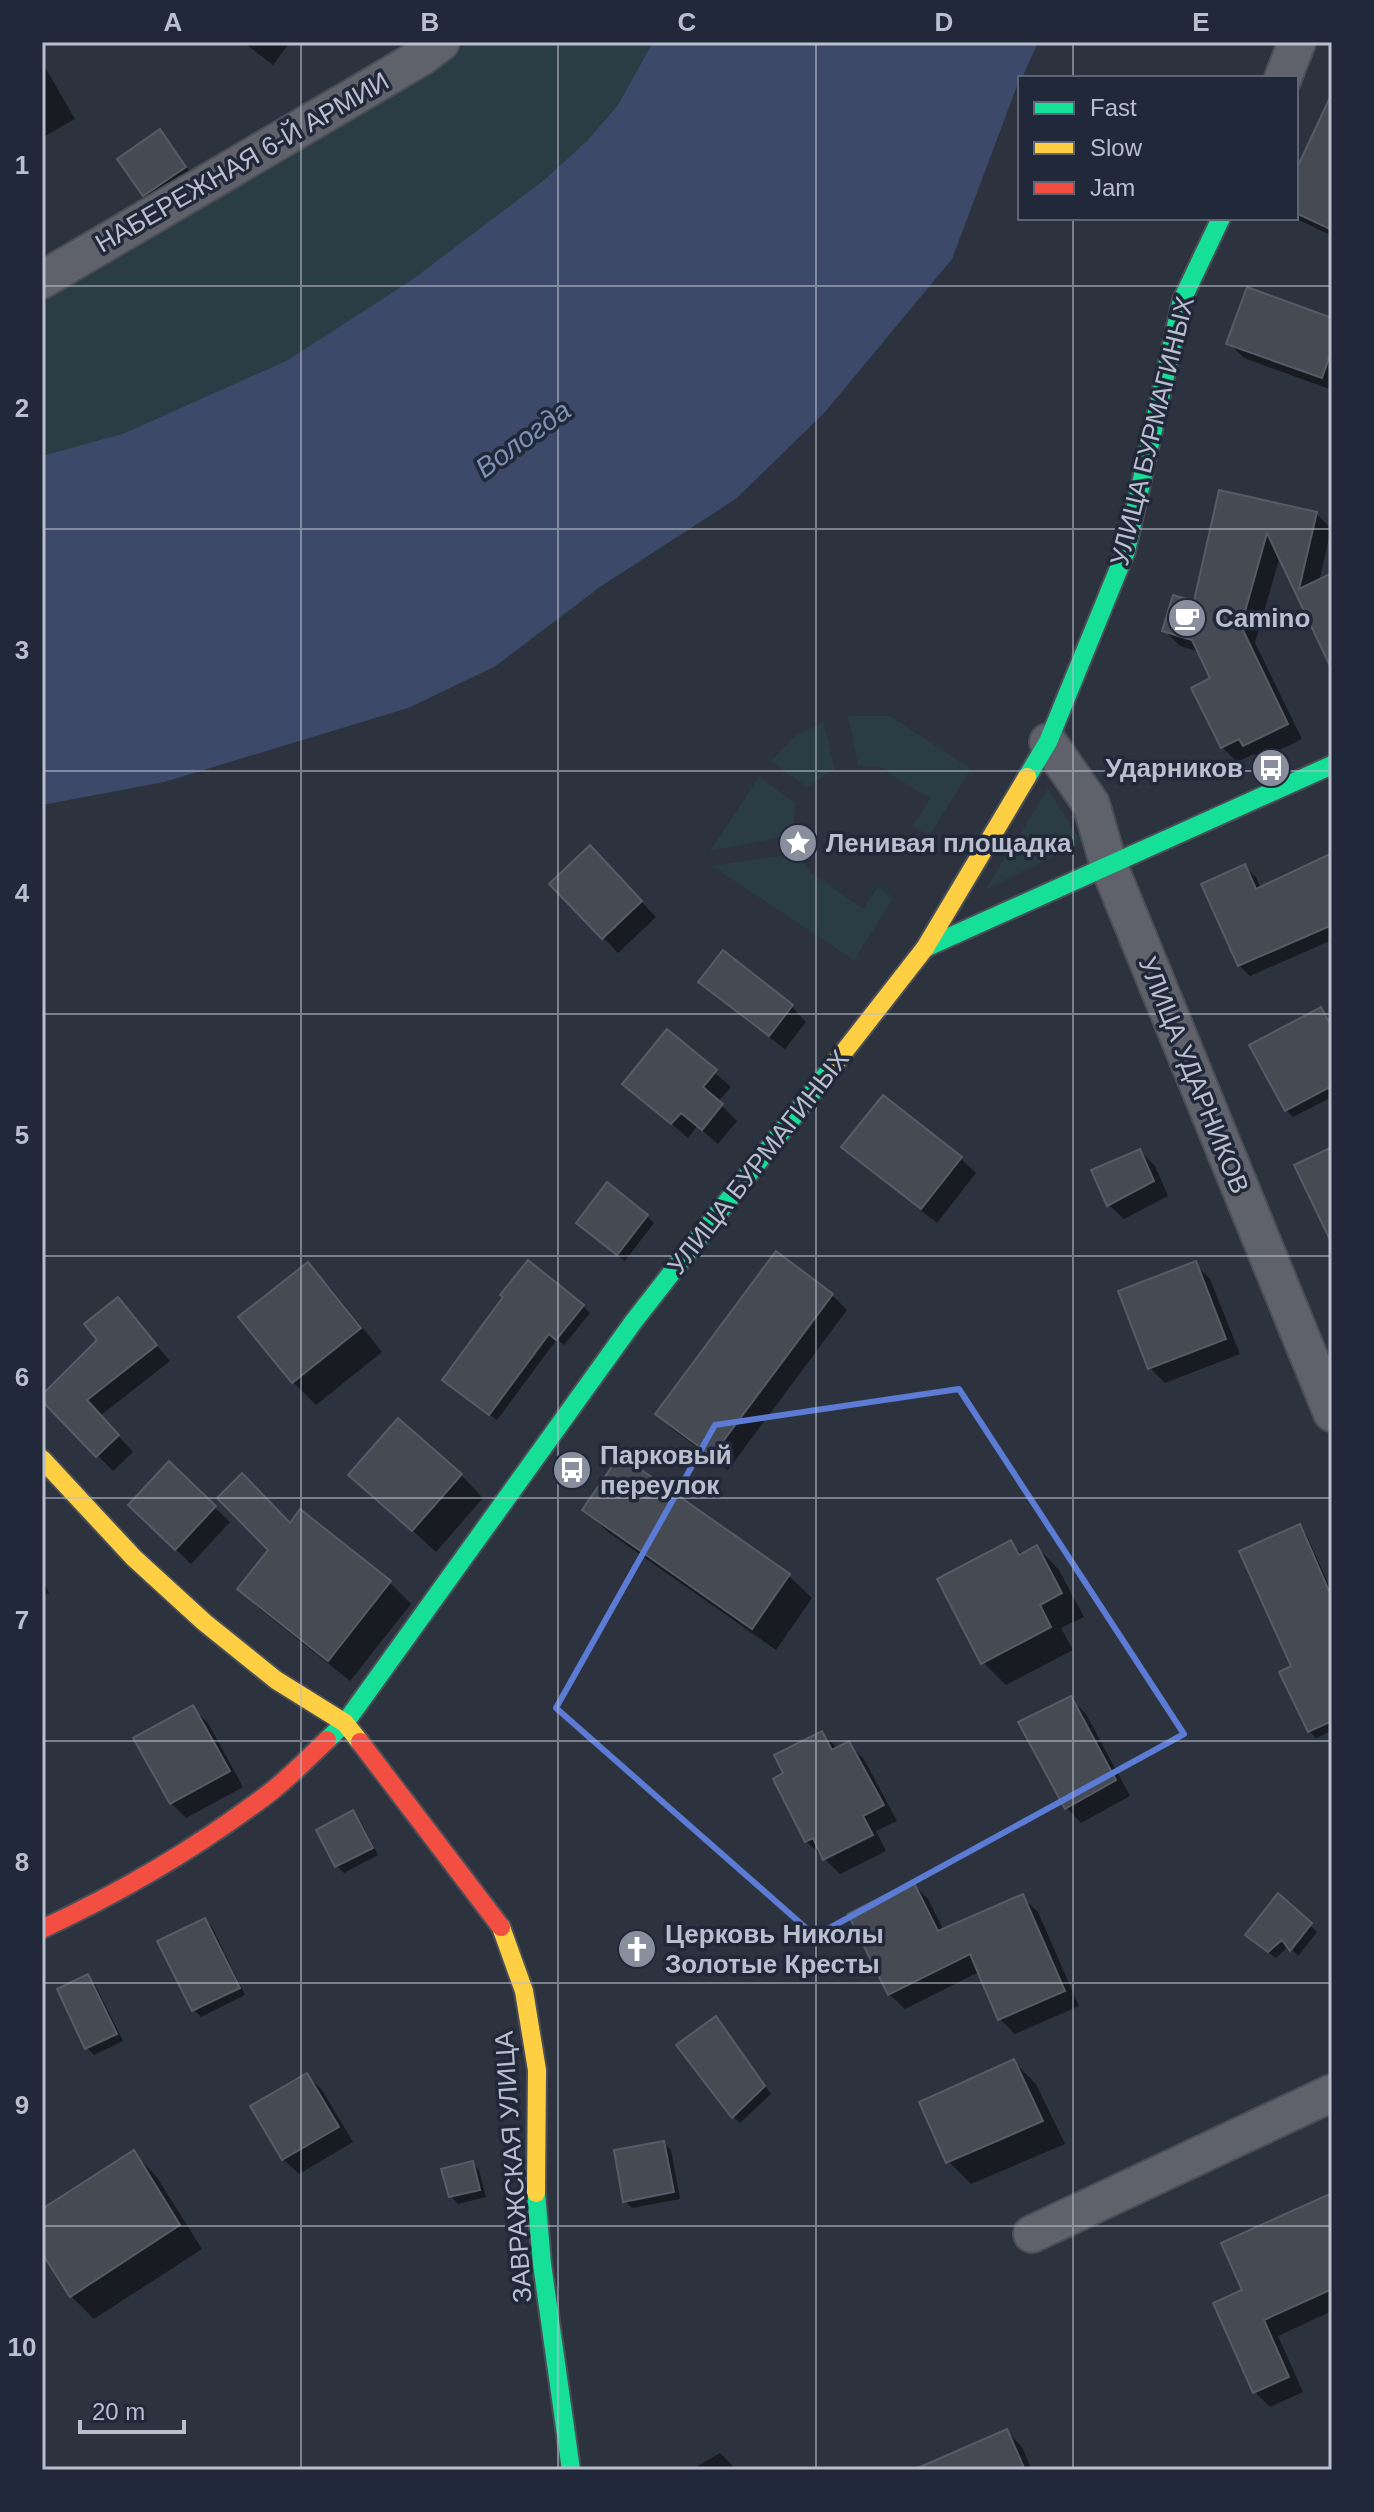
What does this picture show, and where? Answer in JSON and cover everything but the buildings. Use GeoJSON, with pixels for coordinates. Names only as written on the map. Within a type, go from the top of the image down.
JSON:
{"type":"FeatureCollection","features":[{"type":"Feature","properties":{"kind":"street","name":"НАБЕРЕЖНАЯ 6-Й АРМИИ"},"geometry":{"type":"LineString","coordinates":[[42,280],[423,56],[441,42]]}},
{"type":"Feature","properties":{"kind":"street"},"geometry":{"type":"LineString","coordinates":[[1284,76],[1297,42]]}},
{"type":"Feature","properties":{"kind":"street","name":"УЛИЦА БУРМАГИНЫХ"},"geometry":{"type":"LineString","coordinates":[[42,1929],[87,1908],[192,1848],[271,1792],[345,1723],[634,1321],[925,948],[1048,742],[1126,551],[1182,300],[1220,220]]}},
{"type":"Feature","properties":{"kind":"street","name":"УЛИЦА УДАРНИКОВ"},"geometry":{"type":"LineString","coordinates":[[1048,742],[1091,804],[1109,866],[1332,1413]]}},
{"type":"Feature","properties":{"kind":"street"},"geometry":{"type":"LineString","coordinates":[[925,948],[1332,765]]}},
{"type":"Feature","properties":{"kind":"street"},"geometry":{"type":"LineString","coordinates":[[42,1459],[134,1558],[204,1622],[276,1680],[345,1723]]}},
{"type":"Feature","properties":{"kind":"street","name":"ЗАВРАЖСКАЯ УЛИЦА"},"geometry":{"type":"LineString","coordinates":[[345,1723],[499,1922],[524,1991],[537,2070],[534,2175],[542,2264],[571,2470]]}},
{"type":"Feature","properties":{"kind":"street"},"geometry":{"type":"LineString","coordinates":[[1032,2234],[1332,2093]]}},
{"type":"Feature","properties":{"kind":"highlighted area"},"geometry":{"type":"Polygon","coordinates":[[[959,1389],[1184,1734],[815,1936],[556,1708],[715,1425],[959,1389]]]}},
{"type":"Feature","properties":{"kind":"shaded area"},"geometry":{"type":"Polygon","coordinates":[[[469,42],[653,42],[618,105],[587,141],[544,180],[413,279],[288,360],[125,433],[42,456],[42,297],[432,73],[469,42]]]}},
{"type":"Feature","properties":{"kind":"shaded area"},"geometry":{"type":"Polygon","coordinates":[[[848,716],[890,716],[971,769],[929,836],[913,826],[930,799],[880,767],[858,765],[848,716]]]}},
{"type":"Feature","properties":{"kind":"shaded area"},"geometry":{"type":"Polygon","coordinates":[[[823,722],[835,769],[807,787],[771,761],[794,737],[823,722]]]}},
{"type":"Feature","properties":{"kind":"shaded area"},"geometry":{"type":"Polygon","coordinates":[[[759,777],[795,803],[793,835],[710,851],[759,777]]]}},
{"type":"Feature","properties":{"kind":"shaded area"},"geometry":{"type":"Polygon","coordinates":[[[1048,789],[1081,842],[985,890],[1048,789]]]}},
{"type":"Feature","properties":{"kind":"shaded area"},"geometry":{"type":"Polygon","coordinates":[[[798,853],[811,873],[863,909],[878,887],[893,898],[854,960],[712,866],[798,853]]]}},
{"type":"Feature","properties":{"kind":"water","name":"Вологда"},"geometry":{"type":"Polygon","coordinates":[[[653,42],[1038,42],[1023,76],[1018,76],[1018,83],[952,259],[825,412],[737,498],[600,587],[494,667],[408,708],[164,782],[42,805],[42,456],[125,433],[288,360],[413,279],[544,180],[587,141],[618,105],[653,42]]]}},
{"type":"Feature","properties":{"kind":"traffic: fast"},"geometry":{"type":"LineString","coordinates":[[1027,777],[1048,742],[1126,551],[1182,300],[1220,220]]}},
{"type":"Feature","properties":{"kind":"traffic: fast"},"geometry":{"type":"LineString","coordinates":[[925,948],[1332,765]]}},
{"type":"Feature","properties":{"kind":"traffic: fast"},"geometry":{"type":"LineString","coordinates":[[327,1740],[345,1723],[634,1321],[833,1066]]}},
{"type":"Feature","properties":{"kind":"traffic: fast"},"geometry":{"type":"LineString","coordinates":[[536,2193],[542,2264],[571,2470]]}},
{"type":"Feature","properties":{"kind":"traffic: slow"},"geometry":{"type":"LineString","coordinates":[[833,1066],[925,948],[1027,777]]}},
{"type":"Feature","properties":{"kind":"traffic: slow"},"geometry":{"type":"LineString","coordinates":[[42,1459],[134,1558],[204,1622],[276,1680],[345,1723],[360,1742]]}},
{"type":"Feature","properties":{"kind":"traffic: slow"},"geometry":{"type":"LineString","coordinates":[[501,1927],[524,1991],[537,2070],[536,2193]]}},
{"type":"Feature","properties":{"kind":"traffic: jam"},"geometry":{"type":"LineString","coordinates":[[42,1929],[101,1900],[187,1850],[276,1788],[327,1740]]}},
{"type":"Feature","properties":{"kind":"traffic: jam"},"geometry":{"type":"LineString","coordinates":[[360,1742],[501,1927]]}},
{"type":"Feature","properties":{"kind":"place","name":"Camino"},"geometry":{"type":"Point","coordinates":[1187,618]}},
{"type":"Feature","properties":{"kind":"place","name":"Ударников"},"geometry":{"type":"Point","coordinates":[1271,768]}},
{"type":"Feature","properties":{"kind":"place","name":"Ленивая площадка"},"geometry":{"type":"Point","coordinates":[798,843]}},
{"type":"Feature","properties":{"kind":"place","name":"Парковый переулок"},"geometry":{"type":"Point","coordinates":[572,1470]}},
{"type":"Feature","properties":{"kind":"place","name":"Церковь Николы Золотые Кресты"},"geometry":{"type":"Point","coordinates":[637,1949]}}]}
